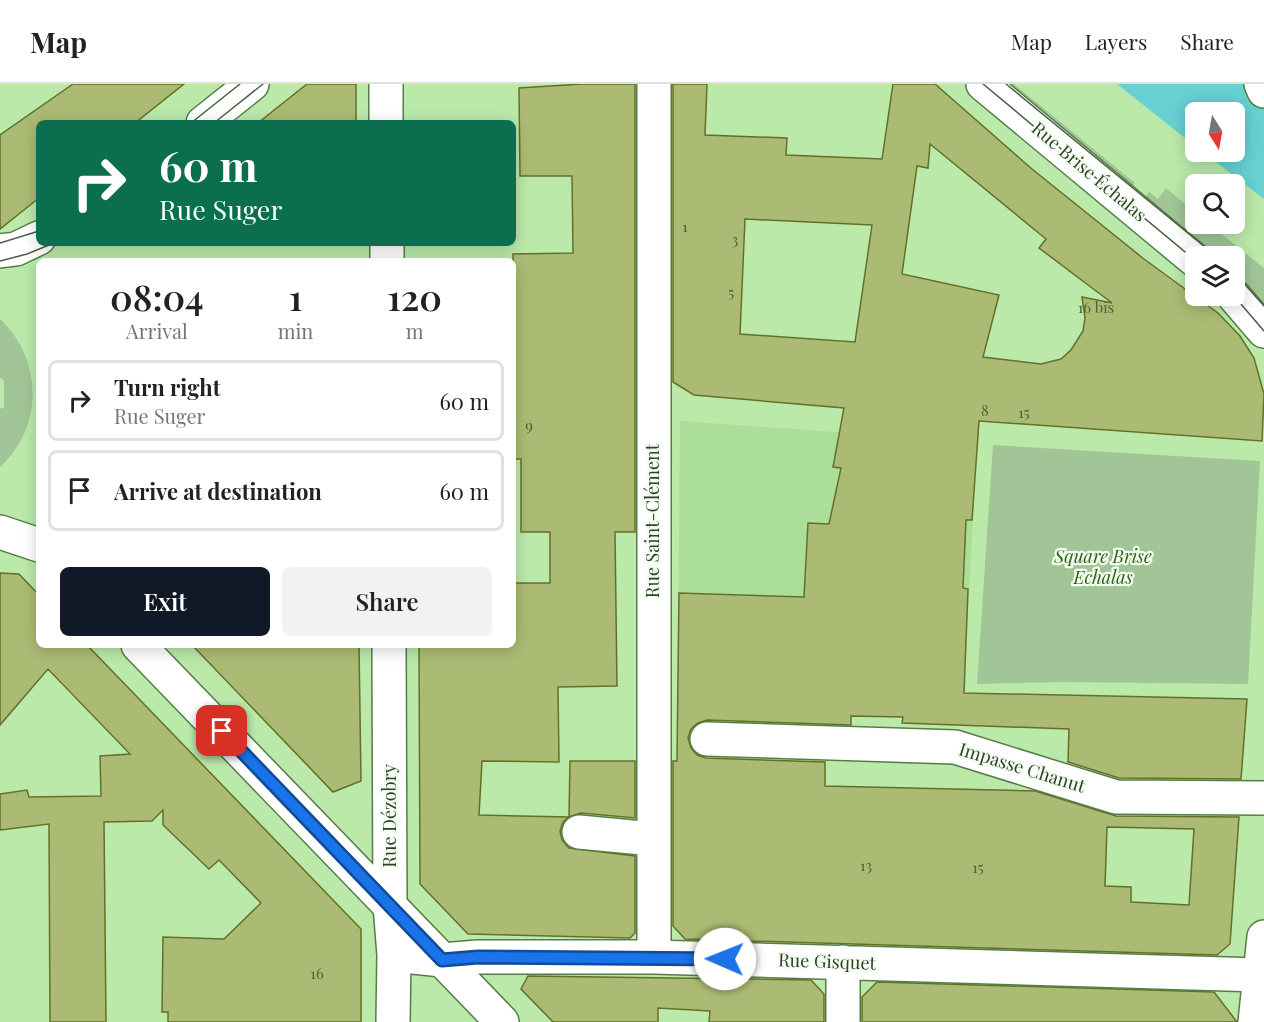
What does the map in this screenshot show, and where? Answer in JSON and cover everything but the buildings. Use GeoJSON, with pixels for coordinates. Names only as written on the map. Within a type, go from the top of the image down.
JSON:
{"type":"FeatureCollection","features":[{"type":"Feature","properties":{"kind":"street"},"geometry":{"type":"LineString","coordinates":[[207,120],[252,84]]}},
{"type":"Feature","properties":{"kind":"street"},"geometry":{"type":"LineString","coordinates":[[386,84],[386,120]]}},
{"type":"Feature","properties":{"kind":"street","name":"Rue Saint-Clément"},"geometry":{"type":"LineString","coordinates":[[654,84],[654,957]]}},
{"type":"Feature","properties":{"kind":"street","name":"Rue Brise Échalas"},"geometry":{"type":"LineString","coordinates":[[983,84],[1185,252]]}},
{"type":"Feature","properties":{"kind":"street"},"geometry":{"type":"LineString","coordinates":[[1261,84],[1264,91]]}},
{"type":"Feature","properties":{"kind":"street"},"geometry":{"type":"LineString","coordinates":[[0,251],[16,249],[36,239]]}},
{"type":"Feature","properties":{"kind":"street"},"geometry":{"type":"LineString","coordinates":[[1243,306],[1264,331]]}},
{"type":"Feature","properties":{"kind":"street"},"geometry":{"type":"LineString","coordinates":[[0,532],[36,544]]}},
{"type":"Feature","properties":{"kind":"street"},"geometry":{"type":"LineString","coordinates":[[141,648],[502,1022]]}},
{"type":"Feature","properties":{"kind":"street","name":"Rue Dézobry"},"geometry":{"type":"LineString","coordinates":[[389,648],[393,1022]]}},
{"type":"Feature","properties":{"kind":"street","name":"Impasse Chanut"},"geometry":{"type":"LineString","coordinates":[[707,739],[955,747],[1116,797],[1264,798]]}},
{"type":"Feature","properties":{"kind":"street"},"geometry":{"type":"LineString","coordinates":[[579,832],[653,839]]}},
{"type":"Feature","properties":{"kind":"street"},"geometry":{"type":"LineString","coordinates":[[1255,1022],[1264,937]]}},
{"type":"Feature","properties":{"kind":"street","name":"Rue Gisquet"},"geometry":{"type":"LineString","coordinates":[[394,955],[442,960],[478,957],[654,957],[1260,975]]}},
{"type":"Feature","properties":{"kind":"street"},"geometry":{"type":"LineString","coordinates":[[843,962],[843,1022]]}},
{"type":"Feature","properties":{"kind":"shaded area"},"geometry":{"type":"Polygon","coordinates":[[[680,421],[977,442],[964,691],[678,664],[680,421]]]}},
{"type":"Feature","properties":{"kind":"green space"},"geometry":{"type":"Polygon","coordinates":[[[993,84],[1014,84],[1135,183],[1125,194],[993,84]]]}},
{"type":"Feature","properties":{"kind":"green space"},"geometry":{"type":"Polygon","coordinates":[[[1166,188],[1185,204],[1185,234],[1222,234],[1236,246],[1192,246],[1140,204],[1149,192],[1158,199],[1166,188]]]}},
{"type":"Feature","properties":{"kind":"green space"},"geometry":{"type":"Polygon","coordinates":[[[1245,253],[1264,268],[1264,306],[1245,291],[1245,253]]]}},
{"type":"Feature","properties":{"kind":"green space"},"geometry":{"type":"Polygon","coordinates":[[[0,319],[14,335],[24,353],[33,393],[31,413],[25,433],[14,451],[0,467],[0,409],[4,407],[4,381],[0,377],[0,319]]]}},
{"type":"Feature","properties":{"kind":"green space","name":"Square Brise Echalas"},"geometry":{"type":"Polygon","coordinates":[[[993,445],[1260,461],[1248,684],[1063,682],[977,684],[993,445]]]}},
{"type":"Feature","properties":{"kind":"water"},"geometry":{"type":"Polygon","coordinates":[[[1117,84],[1264,84],[1264,199],[1245,184],[1245,174],[1232,174],[1216,162],[1245,162],[1245,102],[1185,102],[1185,138],[1117,84]]]}},
{"type":"Feature","properties":{"kind":"tram line"},"geometry":{"type":"LineString","coordinates":[[195,120],[240,84]]}},
{"type":"Feature","properties":{"kind":"tram line"},"geometry":{"type":"LineString","coordinates":[[218,120],[263,84]]}},
{"type":"Feature","properties":{"kind":"tram line"},"geometry":{"type":"LineString","coordinates":[[983,84],[1185,252]]}},
{"type":"Feature","properties":{"kind":"tram line"},"geometry":{"type":"LineString","coordinates":[[1006,84],[1204,246]]}},
{"type":"Feature","properties":{"kind":"tram line"},"geometry":{"type":"LineString","coordinates":[[0,243],[36,232]]}},
{"type":"Feature","properties":{"kind":"tram line"},"geometry":{"type":"LineString","coordinates":[[0,261],[47,246]]}},
{"type":"Feature","properties":{"kind":"tram line"},"geometry":{"type":"LineString","coordinates":[[1245,284],[1264,306]]}},
{"type":"Feature","properties":{"kind":"tram line"},"geometry":{"type":"LineString","coordinates":[[1243,306],[1264,331]]}},
{"type":"Feature","properties":{"kind":"route"},"geometry":{"type":"LineString","coordinates":[[222,731],[442,960],[478,957],[725,959]]}}]}
